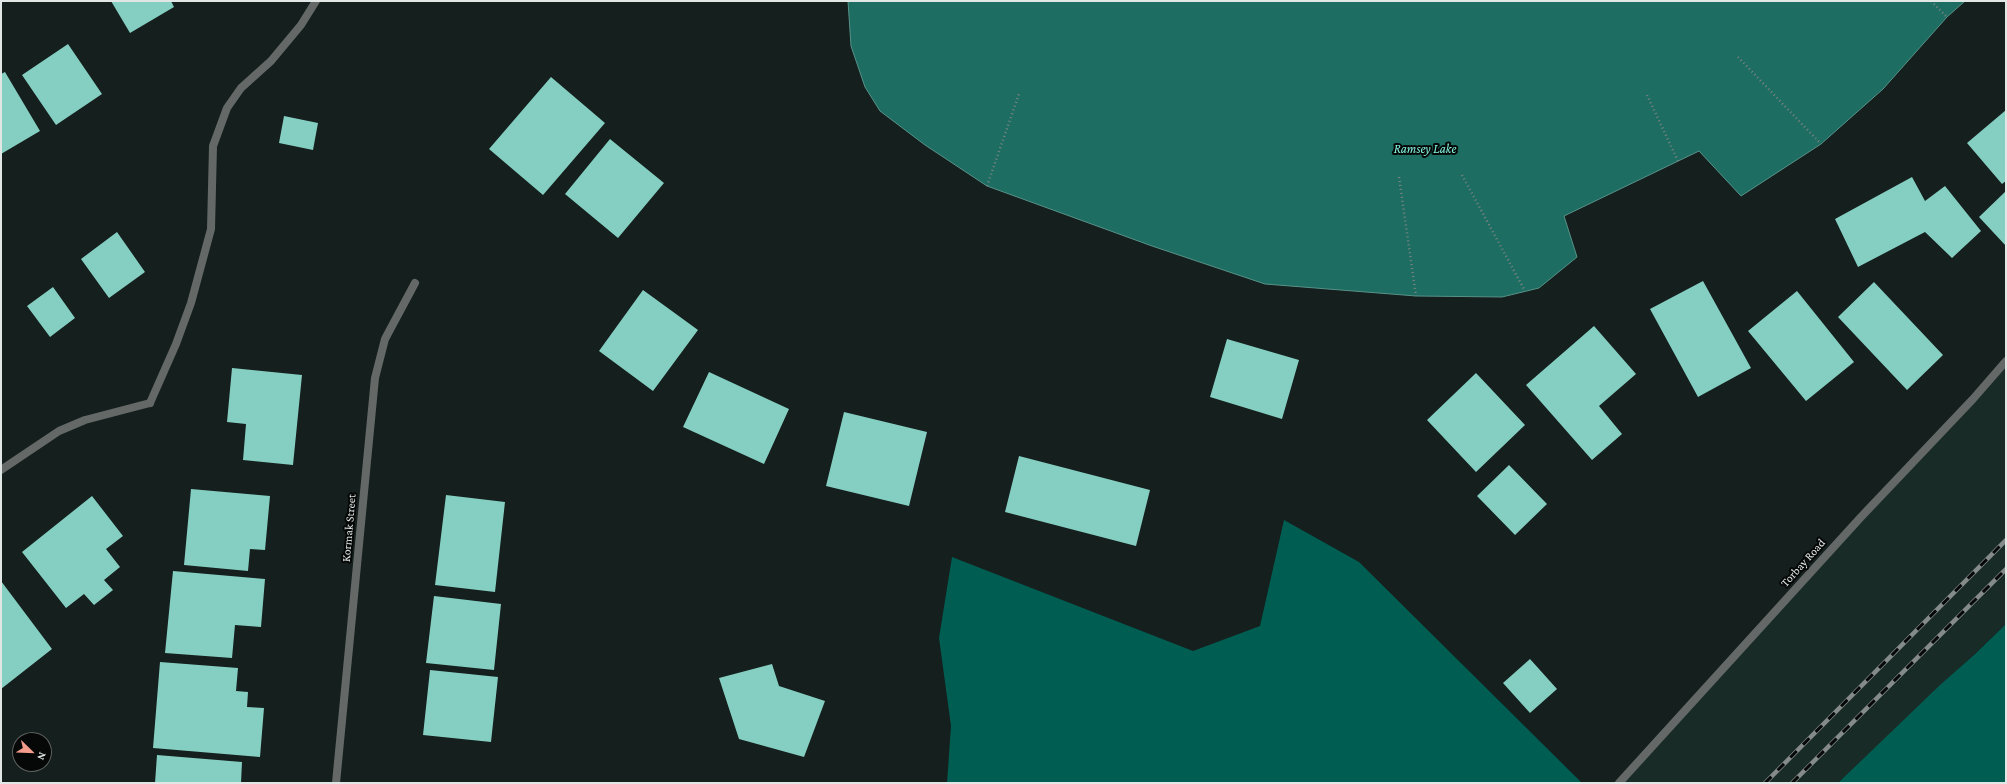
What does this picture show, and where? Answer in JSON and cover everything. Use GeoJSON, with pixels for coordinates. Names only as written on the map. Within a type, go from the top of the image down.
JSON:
{"type":"FeatureCollection","features":[{"type":"Feature","properties":{"kind":"street"},"geometry":{"type":"LineString","coordinates":[[1,470],[59,431],[85,420],[150,403],[176,344],[191,303],[211,229],[213,146],[227,108],[241,88],[271,61],[301,25],[316,1]]}},
{"type":"Feature","properties":{"kind":"street","name":"Kormak Street"},"geometry":{"type":"LineString","coordinates":[[336,783],[375,378],[385,339],[415,283]]}},
{"type":"Feature","properties":{"kind":"street","name":"Torbay Road"},"geometry":{"type":"LineString","coordinates":[[1620,783],[1667,729],[1861,517],[1973,399],[2006,361]]}},
{"type":"Feature","properties":{"kind":"path"},"geometry":{"type":"LineString","coordinates":[[1931,1],[1947,17]]}},
{"type":"Feature","properties":{"kind":"path"},"geometry":{"type":"LineString","coordinates":[[1738,57],[1821,144]]}},
{"type":"Feature","properties":{"kind":"path"},"geometry":{"type":"LineString","coordinates":[[987,186],[1019,94]]}},
{"type":"Feature","properties":{"kind":"path"},"geometry":{"type":"LineString","coordinates":[[1647,95],[1678,161]]}},
{"type":"Feature","properties":{"kind":"path"},"geometry":{"type":"LineString","coordinates":[[1462,174],[1525,292]]}},
{"type":"Feature","properties":{"kind":"path"},"geometry":{"type":"LineString","coordinates":[[1399,177],[1416,296]]}},
{"type":"Feature","properties":{"kind":"shaded area"},"geometry":{"type":"Polygon","coordinates":[[[2006,365],[2006,624],[1838,783],[1623,783],[1669,731],[2006,365]]]}},
{"type":"Feature","properties":{"kind":"shaded area"},"geometry":{"type":"Polygon","coordinates":[[[1284,520],[1359,562],[1582,783],[947,783],[951,726],[939,638],[952,557],[1193,651],[1260,626],[1284,520]]]}},
{"type":"Feature","properties":{"kind":"shaded area"},"geometry":{"type":"Polygon","coordinates":[[[2006,624],[2006,783],[1838,783],[1939,686],[2006,624]]]}},
{"type":"Feature","properties":{"kind":"water","name":"Ramsey Lake"},"geometry":{"type":"Polygon","coordinates":[[[848,1],[1965,1],[1947,17],[1883,89],[1821,144],[1741,196],[1699,151],[1564,216],[1577,257],[1539,288],[1502,297],[1416,296],[1265,284],[1152,246],[987,186],[925,145],[880,111],[865,87],[851,46],[848,1]]]}},
{"type":"Feature","properties":{"kind":"building"},"geometry":{"type":"Polygon","coordinates":[[[111,1],[171,1],[174,7],[130,33],[111,1]]]}},
{"type":"Feature","properties":{"kind":"building"},"geometry":{"type":"Polygon","coordinates":[[[68,44],[102,94],[56,125],[22,75],[68,44]]]}},
{"type":"Feature","properties":{"kind":"building"},"geometry":{"type":"Polygon","coordinates":[[[5,72],[40,131],[1,154],[1,74],[5,72]]]}},
{"type":"Feature","properties":{"kind":"building"},"geometry":{"type":"Polygon","coordinates":[[[551,77],[605,123],[543,195],[489,149],[551,77]]]}},
{"type":"Feature","properties":{"kind":"building"},"geometry":{"type":"Polygon","coordinates":[[[2006,110],[2006,181],[2002,184],[1967,143],[2006,110]]]}},
{"type":"Feature","properties":{"kind":"building"},"geometry":{"type":"Polygon","coordinates":[[[284,116],[318,123],[313,150],[279,143],[284,116]]]}},
{"type":"Feature","properties":{"kind":"building"},"geometry":{"type":"Polygon","coordinates":[[[610,139],[664,183],[618,238],[565,194],[610,139]]]}},
{"type":"Feature","properties":{"kind":"building"},"geometry":{"type":"Polygon","coordinates":[[[1912,177],[1925,201],[1945,186],[1981,231],[1952,258],[1925,232],[1858,267],[1835,219],[1912,177]]]}},
{"type":"Feature","properties":{"kind":"building"},"geometry":{"type":"Polygon","coordinates":[[[2006,191],[2006,246],[1979,217],[2006,191]]]}},
{"type":"Feature","properties":{"kind":"building"},"geometry":{"type":"Polygon","coordinates":[[[117,232],[145,272],[109,298],[81,259],[117,232]]]}},
{"type":"Feature","properties":{"kind":"building"},"geometry":{"type":"Polygon","coordinates":[[[1703,281],[1751,368],[1698,397],[1650,309],[1703,281]]]}},
{"type":"Feature","properties":{"kind":"building"},"geometry":{"type":"Polygon","coordinates":[[[1874,282],[1943,355],[1907,390],[1838,317],[1874,282]]]}},
{"type":"Feature","properties":{"kind":"building"},"geometry":{"type":"Polygon","coordinates":[[[53,287],[75,318],[50,337],[27,306],[53,287]]]}},
{"type":"Feature","properties":{"kind":"building"},"geometry":{"type":"Polygon","coordinates":[[[643,290],[698,330],[653,391],[599,351],[643,290]]]}},
{"type":"Feature","properties":{"kind":"building"},"geometry":{"type":"Polygon","coordinates":[[[1797,291],[1854,362],[1806,401],[1748,331],[1797,291]]]}},
{"type":"Feature","properties":{"kind":"building"},"geometry":{"type":"Polygon","coordinates":[[[1594,326],[1636,374],[1599,406],[1622,434],[1592,460],[1526,385],[1594,326]]]}},
{"type":"Feature","properties":{"kind":"building"},"geometry":{"type":"Polygon","coordinates":[[[1227,339],[1299,360],[1282,419],[1210,397],[1227,339]]]}},
{"type":"Feature","properties":{"kind":"building"},"geometry":{"type":"Polygon","coordinates":[[[232,368],[302,375],[293,465],[243,460],[246,424],[227,422],[232,368]]]}},
{"type":"Feature","properties":{"kind":"building"},"geometry":{"type":"Polygon","coordinates":[[[709,372],[789,409],[764,464],[683,427],[709,372]]]}},
{"type":"Feature","properties":{"kind":"building"},"geometry":{"type":"Polygon","coordinates":[[[1476,373],[1525,425],[1476,472],[1427,420],[1476,373]]]}},
{"type":"Feature","properties":{"kind":"building"},"geometry":{"type":"Polygon","coordinates":[[[844,412],[927,432],[909,506],[826,486],[844,412]]]}},
{"type":"Feature","properties":{"kind":"building"},"geometry":{"type":"Polygon","coordinates":[[[1019,456],[1150,490],[1136,546],[1005,512],[1019,456]]]}},
{"type":"Feature","properties":{"kind":"building"},"geometry":{"type":"Polygon","coordinates":[[[1509,465],[1547,504],[1515,535],[1477,496],[1509,465]]]}},
{"type":"Feature","properties":{"kind":"building"},"geometry":{"type":"Polygon","coordinates":[[[191,489],[270,496],[265,550],[250,549],[248,571],[184,565],[191,489]]]}},
{"type":"Feature","properties":{"kind":"building"},"geometry":{"type":"Polygon","coordinates":[[[446,495],[505,502],[495,592],[435,585],[446,495]]]}},
{"type":"Feature","properties":{"kind":"building"},"geometry":{"type":"Polygon","coordinates":[[[92,496],[123,536],[106,549],[120,567],[104,580],[113,590],[94,605],[84,594],[66,608],[22,552],[92,496]]]}},
{"type":"Feature","properties":{"kind":"building"},"geometry":{"type":"Polygon","coordinates":[[[173,571],[265,579],[261,627],[235,625],[232,658],[165,653],[173,571]]]}},
{"type":"Feature","properties":{"kind":"building"},"geometry":{"type":"Polygon","coordinates":[[[1,581],[52,649],[1,689],[1,581]]]}},
{"type":"Feature","properties":{"kind":"building"},"geometry":{"type":"Polygon","coordinates":[[[434,596],[501,604],[494,670],[426,663],[434,596]]]}},
{"type":"Feature","properties":{"kind":"building"},"geometry":{"type":"Polygon","coordinates":[[[1530,659],[1557,689],[1530,713],[1503,683],[1530,659]]]}},
{"type":"Feature","properties":{"kind":"building"},"geometry":{"type":"Polygon","coordinates":[[[160,662],[238,668],[236,691],[248,692],[247,707],[264,708],[260,757],[153,748],[160,662]]]}},
{"type":"Feature","properties":{"kind":"building"},"geometry":{"type":"Polygon","coordinates":[[[772,664],[779,686],[825,701],[804,757],[739,739],[719,678],[772,664]]]}},
{"type":"Feature","properties":{"kind":"building"},"geometry":{"type":"Polygon","coordinates":[[[430,670],[498,677],[491,742],[423,735],[430,670]]]}},
{"type":"Feature","properties":{"kind":"building"},"geometry":{"type":"Polygon","coordinates":[[[157,755],[242,762],[241,783],[155,783],[157,755]]]}},
{"type":"Feature","properties":{"kind":"railway"},"geometry":{"type":"LineString","coordinates":[[1765,783],[2006,540]]}},
{"type":"Feature","properties":{"kind":"railway"},"geometry":{"type":"LineString","coordinates":[[1792,783],[2006,569]]}}]}
